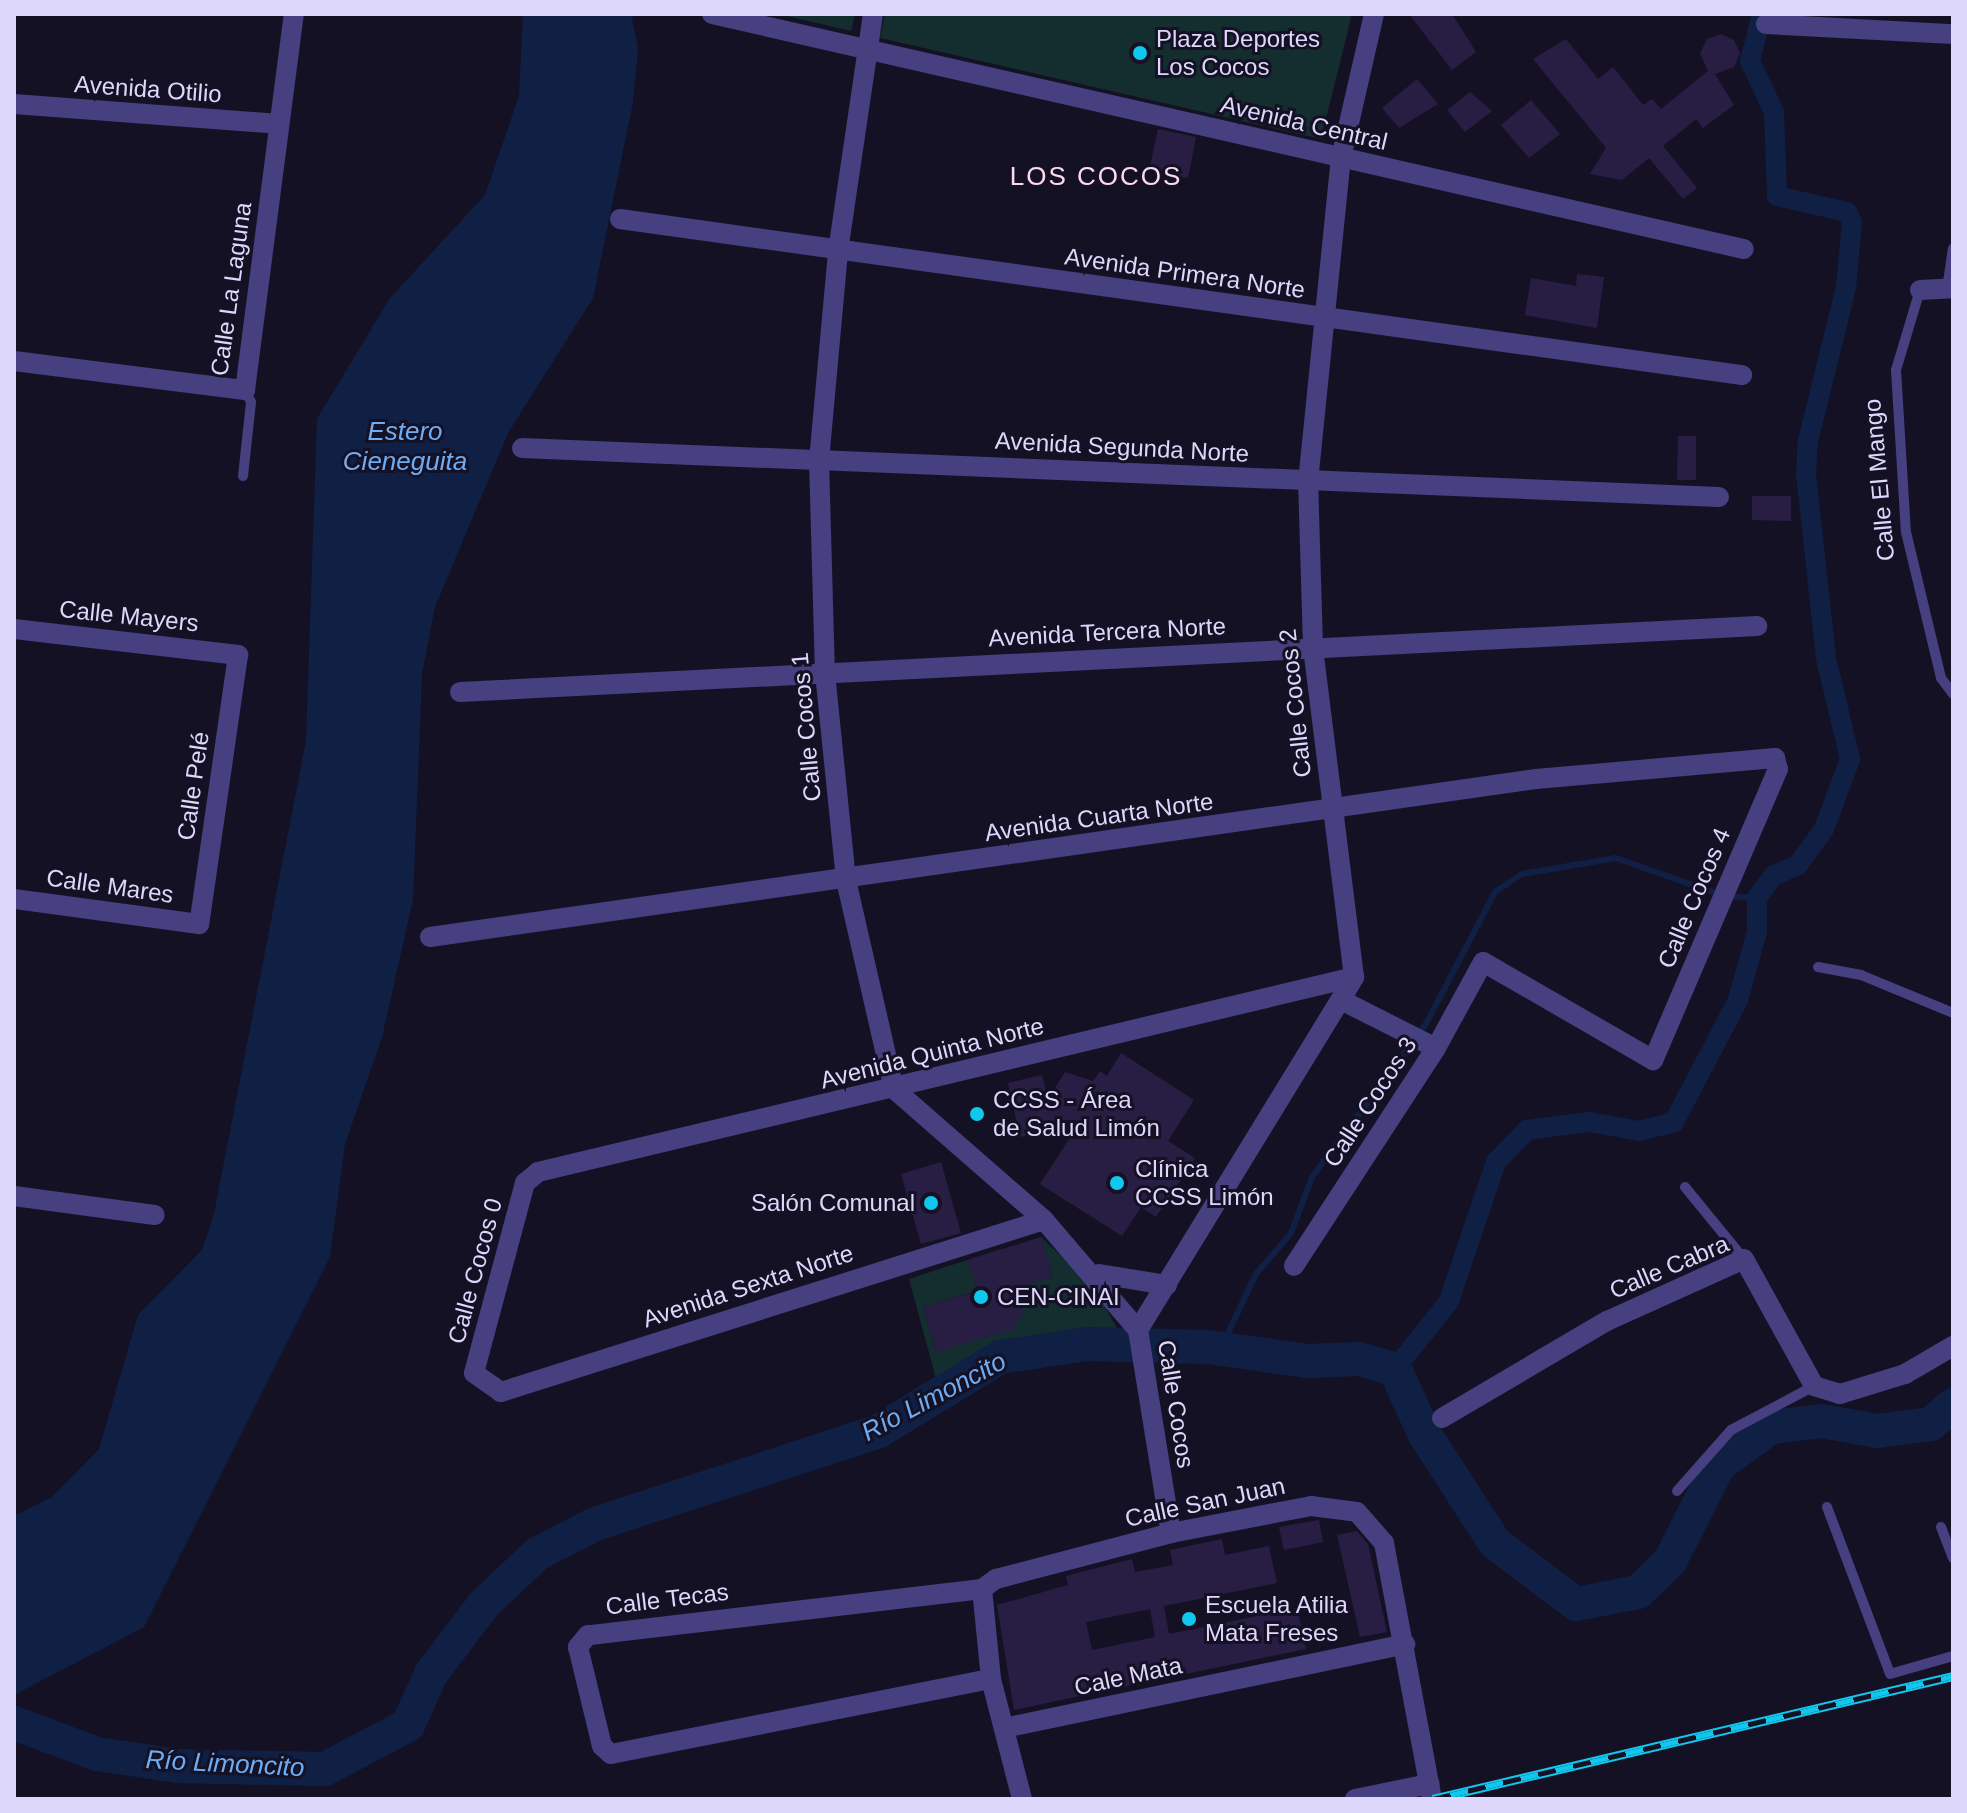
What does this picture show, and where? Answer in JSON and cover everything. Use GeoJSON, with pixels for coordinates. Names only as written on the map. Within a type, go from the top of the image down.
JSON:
{"type":"FeatureCollection","features":[{"type":"Feature","properties":{"kind":"street","name":"Calle La Laguna"},"geometry":{"type":"LineString","coordinates":[[14,361],[245,390],[294,14]]}},
{"type":"Feature","properties":{"kind":"street","name":"Avenida Central"},"geometry":{"type":"LineString","coordinates":[[712,14],[1744,249]]}},
{"type":"Feature","properties":{"kind":"street","name":"Calle Cocos 1"},"geometry":{"type":"LineString","coordinates":[[873,14],[865,49],[838,252],[819,460],[825,673],[846,880],[894,1089]]}},
{"type":"Feature","properties":{"kind":"street","name":"Calle Cocos 2"},"geometry":{"type":"LineString","coordinates":[[1354,977],[1313,647],[1308,482],[1322,319],[1341,158],[1374,14]]}},
{"type":"Feature","properties":{"kind":"street"},"geometry":{"type":"LineString","coordinates":[[1766,24],[1953,34]]}},
{"type":"Feature","properties":{"kind":"street","name":"Avenida Otilio"},"geometry":{"type":"LineString","coordinates":[[14,104],[279,124]]}},
{"type":"Feature","properties":{"kind":"street","name":"Avenida Primera Norte"},"geometry":{"type":"LineString","coordinates":[[620,219],[838,252],[1742,375]]}},
{"type":"Feature","properties":{"kind":"street","name":"Calle El Mango"},"geometry":{"type":"LineString","coordinates":[[1920,290],[1950,288]]}},
{"type":"Feature","properties":{"kind":"street","name":"Avenida Segunda Norte"},"geometry":{"type":"LineString","coordinates":[[522,448],[1719,497]]}},
{"type":"Feature","properties":{"kind":"street","name":"Avenida Tercera Norte"},"geometry":{"type":"LineString","coordinates":[[460,692],[1757,626]]}},
{"type":"Feature","properties":{"kind":"street","name":"Calle Mayers"},"geometry":{"type":"LineString","coordinates":[[14,629],[238,655]]}},
{"type":"Feature","properties":{"kind":"street","name":"Calle Pelé"},"geometry":{"type":"LineString","coordinates":[[199,924],[238,655]]}},
{"type":"Feature","properties":{"kind":"street","name":"Avenida Cuarta Norte"},"geometry":{"type":"LineString","coordinates":[[430,937],[846,880],[1536,779],[1775,758]]}},
{"type":"Feature","properties":{"kind":"street","name":"Calle Cocos 4"},"geometry":{"type":"LineString","coordinates":[[1483,962],[1653,1060],[1778,769],[1775,758]]}},
{"type":"Feature","properties":{"kind":"street","name":"Calle Mares"},"geometry":{"type":"LineString","coordinates":[[14,899],[199,924]]}},
{"type":"Feature","properties":{"kind":"street","name":"Calle Cocos 3"},"geometry":{"type":"LineString","coordinates":[[1294,1266],[1436,1048],[1483,962]]}},
{"type":"Feature","properties":{"kind":"street"},"geometry":{"type":"LineString","coordinates":[[894,1089],[1044,1220],[1095,1273],[1138,1330],[1343,1001],[1354,977]]}},
{"type":"Feature","properties":{"kind":"street","name":"Avenida Quinta Norte"},"geometry":{"type":"LineString","coordinates":[[525,1183],[538,1172],[1354,977]]}},
{"type":"Feature","properties":{"kind":"street"},"geometry":{"type":"LineString","coordinates":[[1343,1001],[1436,1048]]}},
{"type":"Feature","properties":{"kind":"street","name":"Calle Cocos 0"},"geometry":{"type":"LineString","coordinates":[[474,1373],[525,1183]]}},
{"type":"Feature","properties":{"kind":"street"},"geometry":{"type":"LineString","coordinates":[[14,1196],[155,1215]]}},
{"type":"Feature","properties":{"kind":"street","name":"Avenida Sexta Norte"},"geometry":{"type":"LineString","coordinates":[[474,1373],[501,1392],[1044,1220]]}},
{"type":"Feature","properties":{"kind":"street","name":"Calle Cabra"},"geometry":{"type":"LineString","coordinates":[[1442,1418],[1607,1321],[1744,1259],[1814,1386]]}},
{"type":"Feature","properties":{"kind":"street"},"geometry":{"type":"LineString","coordinates":[[1095,1273],[1127,1284],[1167,1285]]}},
{"type":"Feature","properties":{"kind":"street","name":"Calle Cocos"},"geometry":{"type":"LineString","coordinates":[[1138,1330],[1144,1392],[1171,1533]]}},
{"type":"Feature","properties":{"kind":"street"},"geometry":{"type":"LineString","coordinates":[[1814,1386],[1840,1394],[1905,1374],[1953,1346]]}},
{"type":"Feature","properties":{"kind":"street","name":"Calle San Juan"},"geometry":{"type":"LineString","coordinates":[[982,1589],[996,1579],[1171,1533],[1311,1506],[1357,1512],[1384,1543],[1431,1791]]}},
{"type":"Feature","properties":{"kind":"street"},"geometry":{"type":"LineString","coordinates":[[982,1589],[991,1679],[1022,1799]]}},
{"type":"Feature","properties":{"kind":"street","name":"Calle Tecas"},"geometry":{"type":"LineString","coordinates":[[982,1589],[588,1635],[578,1647],[602,1746],[611,1754],[991,1679]]}},
{"type":"Feature","properties":{"kind":"street","name":"Cale Mata"},"geometry":{"type":"LineString","coordinates":[[1004,1728],[1405,1644]]}},
{"type":"Feature","properties":{"kind":"street"},"geometry":{"type":"LineString","coordinates":[[1355,1799],[1431,1791]]}},
{"type":"Feature","properties":{"kind":"lane"},"geometry":{"type":"LineString","coordinates":[[1950,288],[1953,248]]}},
{"type":"Feature","properties":{"kind":"lane","name":"Calle El Mango"},"geometry":{"type":"LineString","coordinates":[[1920,290],[1896,370],[1906,532],[1941,678],[1953,694]]}},
{"type":"Feature","properties":{"kind":"lane"},"geometry":{"type":"LineString","coordinates":[[243,476],[251,402],[245,390]]}},
{"type":"Feature","properties":{"kind":"lane"},"geometry":{"type":"LineString","coordinates":[[1818,967],[1861,975],[1953,1013]]}},
{"type":"Feature","properties":{"kind":"lane"},"geometry":{"type":"LineString","coordinates":[[1685,1187],[1744,1259]]}},
{"type":"Feature","properties":{"kind":"lane"},"geometry":{"type":"LineString","coordinates":[[1677,1491],[1731,1430],[1814,1386]]}},
{"type":"Feature","properties":{"kind":"lane"},"geometry":{"type":"LineString","coordinates":[[1827,1507],[1890,1674],[1953,1656]]}},
{"type":"Feature","properties":{"kind":"lane"},"geometry":{"type":"LineString","coordinates":[[1941,1527],[1953,1558]]}},
{"type":"Feature","properties":{"kind":"green space"},"geometry":{"type":"Polygon","coordinates":[[[778,14],[855,14],[851,31],[778,14]]]}},
{"type":"Feature","properties":{"kind":"green space"},"geometry":{"type":"Polygon","coordinates":[[[885,14],[1352,14],[1321,139],[880,38],[885,14]]]}},
{"type":"Feature","properties":{"kind":"green space"},"geometry":{"type":"Polygon","coordinates":[[[1041,1237],[1093,1286],[1118,1330],[994,1349],[937,1382],[909,1279],[1001,1249],[1010,1281],[923,1307],[936,1352],[1023,1317],[1004,1291],[1053,1277],[1041,1237]]]}},
{"type":"Feature","properties":{"kind":"water","name":"Estero Cieneguita"},"geometry":{"type":"Polygon","coordinates":[[[523,14],[631,14],[638,49],[633,102],[593,298],[508,433],[435,607],[422,674],[413,900],[382,1037],[345,1144],[330,1257],[144,1627],[14,1695],[14,1516],[52,1497],[99,1449],[138,1315],[202,1250],[214,1214],[306,741],[317,419],[390,298],[485,195],[519,96],[523,14]]]}},
{"type":"Feature","properties":{"kind":"building"},"geometry":{"type":"Polygon","coordinates":[[[1409,14],[1452,14],[1476,52],[1452,70],[1409,14]]]}},
{"type":"Feature","properties":{"kind":"building"},"geometry":{"type":"Polygon","coordinates":[[[1721,34],[1734,40],[1740,53],[1734,67],[1715,74],[1734,105],[1703,128],[1696,119],[1663,146],[1697,188],[1683,199],[1649,158],[1622,180],[1590,174],[1606,148],[1533,59],[1566,39],[1598,79],[1613,67],[1643,105],[1652,99],[1661,109],[1708,71],[1700,53],[1707,39],[1721,34]]]}},
{"type":"Feature","properties":{"kind":"building"},"geometry":{"type":"Polygon","coordinates":[[[1417,79],[1438,104],[1399,128],[1382,108],[1417,79]]]}},
{"type":"Feature","properties":{"kind":"building"},"geometry":{"type":"Polygon","coordinates":[[[1470,92],[1492,111],[1465,132],[1447,110],[1470,92]]]}},
{"type":"Feature","properties":{"kind":"building"},"geometry":{"type":"Polygon","coordinates":[[[1531,100],[1560,134],[1529,158],[1501,125],[1531,100]]]}},
{"type":"Feature","properties":{"kind":"building"},"geometry":{"type":"Polygon","coordinates":[[[1158,129],[1196,137],[1188,178],[1149,171],[1158,129]]]}},
{"type":"Feature","properties":{"kind":"building"},"geometry":{"type":"Polygon","coordinates":[[[1577,274],[1604,277],[1597,328],[1525,315],[1531,278],[1576,286],[1577,274]]]}},
{"type":"Feature","properties":{"kind":"building"},"geometry":{"type":"Polygon","coordinates":[[[1678,436],[1696,436],[1696,480],[1677,480],[1678,436]]]}},
{"type":"Feature","properties":{"kind":"building"},"geometry":{"type":"Polygon","coordinates":[[[1752,496],[1791,496],[1791,521],[1752,520],[1752,496]]]}},
{"type":"Feature","properties":{"kind":"building"},"geometry":{"type":"Polygon","coordinates":[[[1121,1053],[1194,1100],[1168,1141],[1195,1158],[1156,1217],[1141,1207],[1122,1236],[1040,1184],[1079,1124],[1020,1137],[1008,1083],[1042,1075],[1048,1099],[1065,1072],[1093,1081],[1100,1071],[1107,1076],[1121,1053]]]}},
{"type":"Feature","properties":{"kind":"building","name":"Salón Comunal"},"geometry":{"type":"Polygon","coordinates":[[[941,1162],[961,1233],[921,1244],[901,1174],[941,1162]]]}},
{"type":"Feature","properties":{"kind":"building","name":"CEN-CINAI"},"geometry":{"type":"Polygon","coordinates":[[[1041,1237],[1053,1277],[1015,1288],[1023,1318],[1015,1320],[1017,1328],[936,1352],[923,1307],[977,1291],[968,1260],[1041,1237]]]}},
{"type":"Feature","properties":{"kind":"building"},"geometry":{"type":"Polygon","coordinates":[[[1319,1520],[1323,1542],[1284,1550],[1279,1527],[1319,1520]]]}},
{"type":"Feature","properties":{"kind":"building"},"geometry":{"type":"Polygon","coordinates":[[[1357,1531],[1368,1544],[1387,1632],[1360,1637],[1337,1535],[1357,1531]]]}},
{"type":"Feature","properties":{"kind":"building"},"geometry":{"type":"Polygon","coordinates":[[[1222,1539],[1225,1555],[1269,1546],[1277,1583],[1164,1606],[1169,1634],[1297,1608],[1306,1649],[1014,1710],[997,1605],[1068,1585],[1066,1576],[1132,1559],[1135,1572],[1173,1565],[1170,1550],[1222,1539]],[[1150,1609],[1086,1622],[1092,1650],[1155,1637],[1150,1609]]]}},
{"type":"Feature","properties":{"kind":"waterway"},"geometry":{"type":"LineString","coordinates":[[1395,1369],[1449,1301],[1496,1162],[1527,1130],[1589,1122],[1639,1131],[1674,1122],[1738,1000],[1757,931],[1757,898],[1773,876],[1798,865],[1824,829],[1850,759],[1826,658],[1806,475],[1808,441],[1846,287],[1852,222],[1847,212],[1777,196],[1774,112],[1750,61],[1762,14]]}},
{"type":"Feature","properties":{"kind":"waterway"},"geometry":{"type":"LineString","coordinates":[[1221,1348],[1256,1274],[1291,1233],[1312,1177],[1426,1024],[1495,892],[1522,874],[1616,858],[1718,894]]}},
{"type":"Feature","properties":{"kind":"waterway"},"geometry":{"type":"LineString","coordinates":[[1729,896],[1757,898]]}},
{"type":"Feature","properties":{"kind":"waterway","name":"Río Limoncito"},"geometry":{"type":"LineString","coordinates":[[14,1723],[97,1754],[178,1766],[325,1769],[408,1725],[431,1674],[484,1604],[537,1554],[595,1524],[879,1431],[1000,1357],[1087,1344],[1208,1347],[1307,1361],[1359,1359],[1395,1369],[1424,1433],[1495,1543],[1576,1604],[1638,1592],[1670,1561],[1719,1465],[1771,1427],[1822,1421],[1877,1431],[1931,1424],[1953,1405]]}},
{"type":"Feature","properties":{"kind":"railway"},"geometry":{"type":"LineString","coordinates":[[1433,1799],[1953,1676]]}},
{"type":"Feature","properties":{"kind":"place","name":"Plaza Deportes Los Cocos"},"geometry":{"type":"Point","coordinates":[1140,53]}},
{"type":"Feature","properties":{"kind":"place","name":"CCSS - Área de Salud Limón"},"geometry":{"type":"Point","coordinates":[977,1114]}},
{"type":"Feature","properties":{"kind":"place","name":"Clínica CCSS Limón"},"geometry":{"type":"Point","coordinates":[1117,1183]}},
{"type":"Feature","properties":{"kind":"place","name":"Salón Comunal"},"geometry":{"type":"Point","coordinates":[931,1203]}},
{"type":"Feature","properties":{"kind":"place","name":"CEN-CINAI"},"geometry":{"type":"Point","coordinates":[981,1297]}},
{"type":"Feature","properties":{"kind":"place","name":"Escuela Atilia Mata Freses"},"geometry":{"type":"Point","coordinates":[1189,1619]}},
{"type":"Feature","properties":{"kind":"district","name":"LOS COCOS"},"geometry":{"type":"Point","coordinates":[1096,177]}}]}
